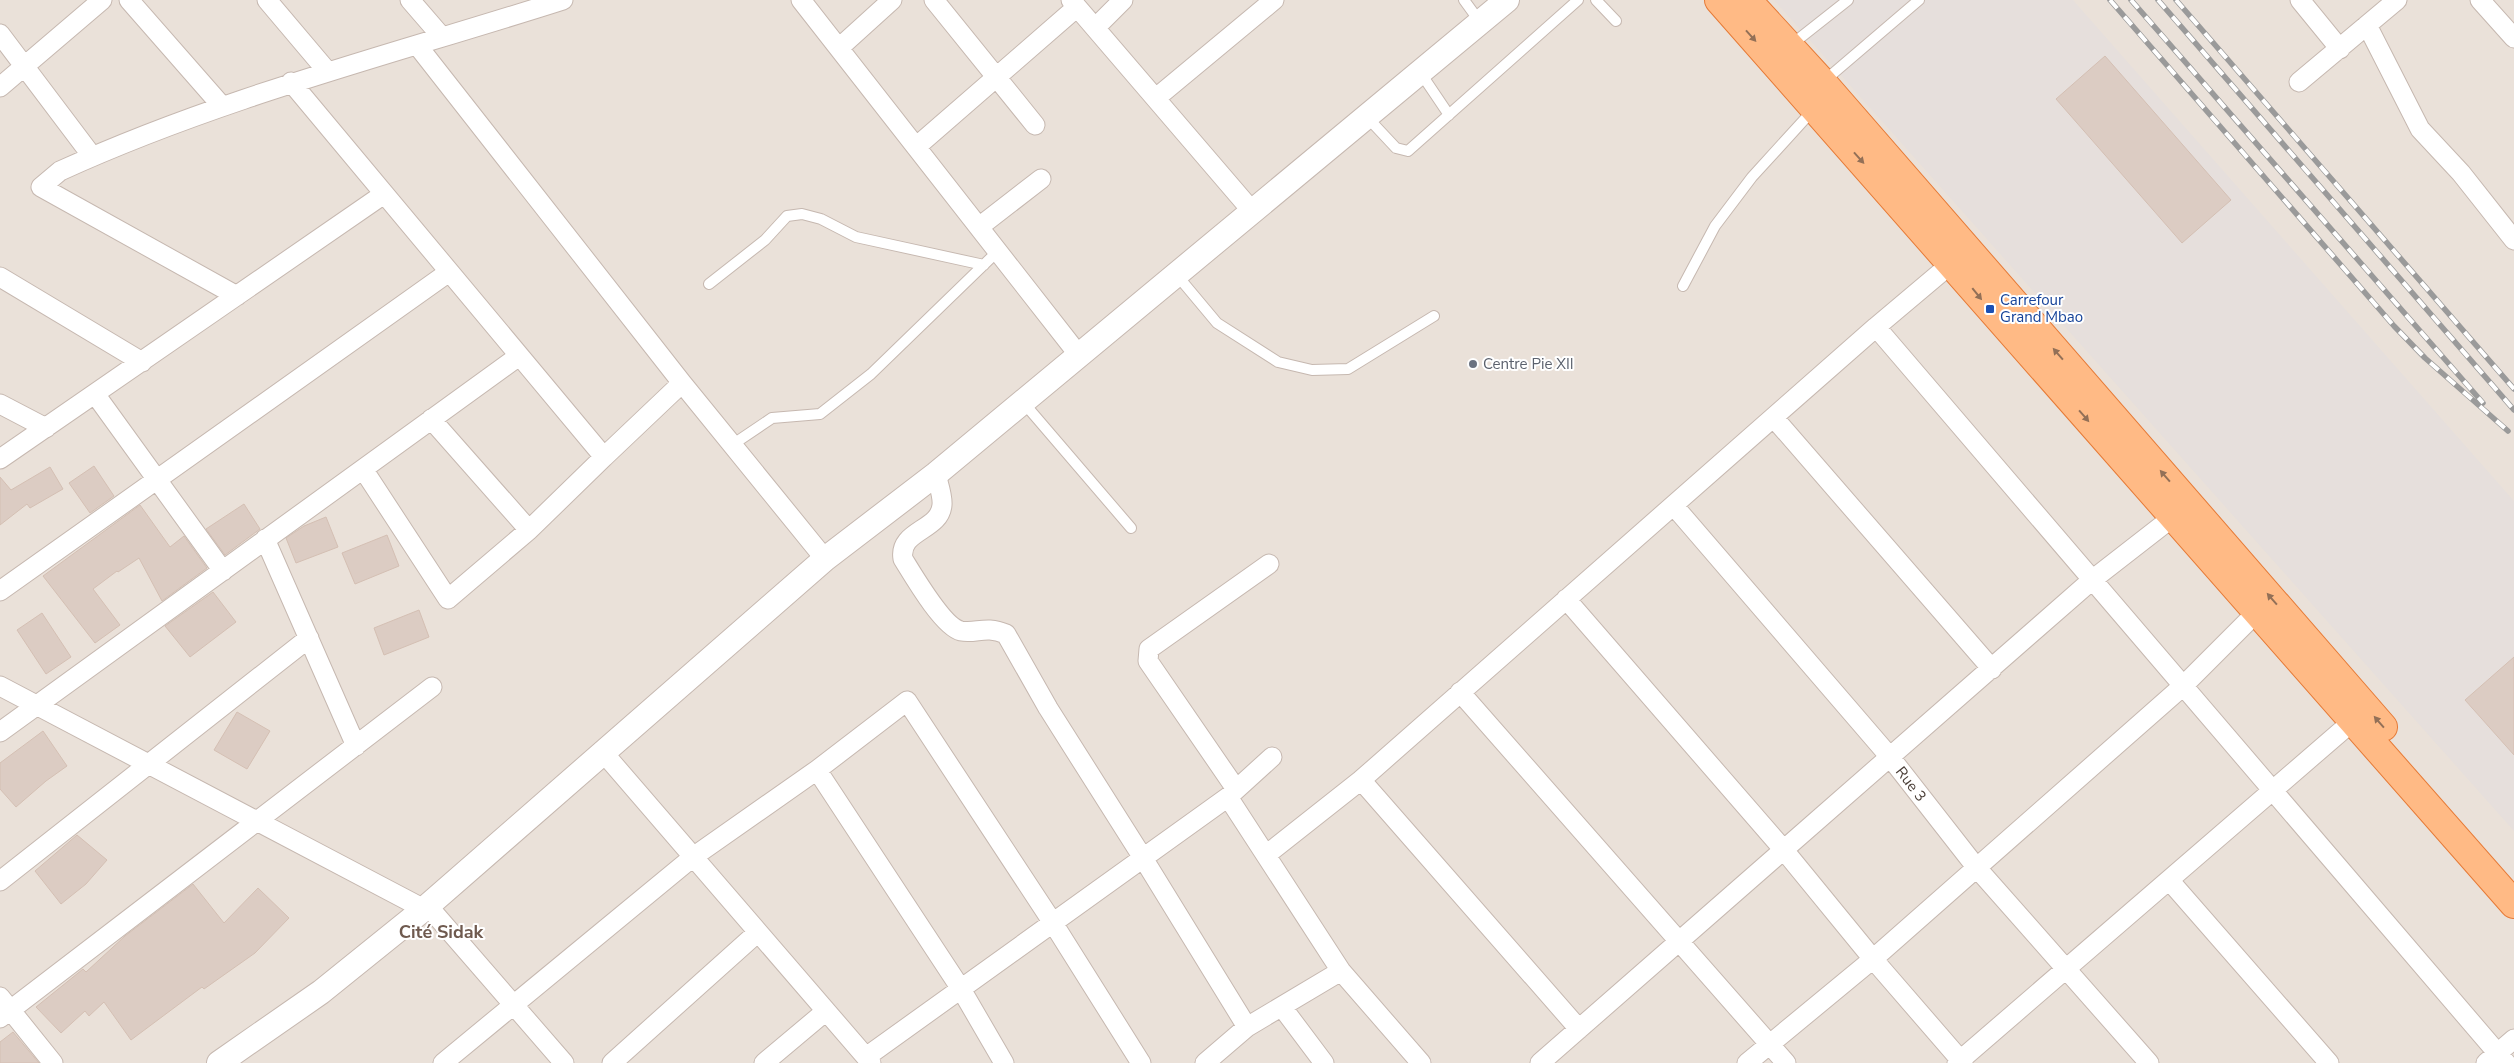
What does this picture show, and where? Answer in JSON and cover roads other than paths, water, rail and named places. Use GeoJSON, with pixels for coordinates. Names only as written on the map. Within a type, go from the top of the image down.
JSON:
{"type":"FeatureCollection","features":[{"type":"Feature","properties":{"kind":"highway"},"geometry":{"type":"LineString","coordinates":[[1719,0],[1819,96],[2514,877]]}},
{"type":"Feature","properties":{"kind":"highway"},"geometry":{"type":"LineString","coordinates":[[1747,0],[1790,46],[1819,96],[1952,263],[2514,904]]}},
{"type":"Feature","properties":{"kind":"street"},"geometry":{"type":"LineString","coordinates":[[0,87],[102,0]]}},
{"type":"Feature","properties":{"kind":"street"},"geometry":{"type":"LineString","coordinates":[[129,0],[220,106]]}},
{"type":"Feature","properties":{"kind":"street"},"geometry":{"type":"LineString","coordinates":[[267,0],[327,71]]}},
{"type":"Feature","properties":{"kind":"street"},"geometry":{"type":"LineString","coordinates":[[410,0],[442,37]]}},
{"type":"Feature","properties":{"kind":"street"},"geometry":{"type":"LineString","coordinates":[[801,0],[1078,354]]}},
{"type":"Feature","properties":{"kind":"street"},"geometry":{"type":"LineString","coordinates":[[839,48],[892,0]]}},
{"type":"Feature","properties":{"kind":"street"},"geometry":{"type":"LineString","coordinates":[[934,0],[1035,125]]}},
{"type":"Feature","properties":{"kind":"street"},"geometry":{"type":"LineString","coordinates":[[1095,28],[1123,0]]}},
{"type":"Feature","properties":{"kind":"street"},"geometry":{"type":"LineString","coordinates":[[1156,98],[1274,0]]}},
{"type":"Feature","properties":{"kind":"street"},"geometry":{"type":"LineString","coordinates":[[219,1063],[321,992],[426,907],[602,751],[825,560],[936,474],[1078,354],[1507,0]]}},
{"type":"Feature","properties":{"kind":"street"},"geometry":{"type":"LineString","coordinates":[[2300,0],[2340,49]]}},
{"type":"Feature","properties":{"kind":"street"},"geometry":{"type":"LineString","coordinates":[[2299,82],[2397,0]]}},
{"type":"Feature","properties":{"kind":"street"},"geometry":{"type":"LineString","coordinates":[[2480,0],[2514,38]]}},
{"type":"Feature","properties":{"kind":"street"},"geometry":{"type":"LineString","coordinates":[[237,296],[41,187],[60,171],[92,156],[220,106],[291,82],[558,1]]}},
{"type":"Feature","properties":{"kind":"street"},"geometry":{"type":"LineString","coordinates":[[916,148],[997,78],[1074,4],[1252,211]]}},
{"type":"Feature","properties":{"kind":"street"},"geometry":{"type":"LineString","coordinates":[[2367,25],[2420,128],[2461,173],[2514,240]]}},
{"type":"Feature","properties":{"kind":"street"},"geometry":{"type":"LineString","coordinates":[[0,34],[92,156]]}},
{"type":"Feature","properties":{"kind":"street"},"geometry":{"type":"LineString","coordinates":[[417,44],[682,383],[825,560]]}},
{"type":"Feature","properties":{"kind":"street"},"geometry":{"type":"LineString","coordinates":[[291,82],[604,457]]}},
{"type":"Feature","properties":{"kind":"street"},"geometry":{"type":"LineString","coordinates":[[979,228],[1041,179]]}},
{"type":"Feature","properties":{"kind":"street"},"geometry":{"type":"LineString","coordinates":[[0,459],[384,194]]}},
{"type":"Feature","properties":{"kind":"street"},"geometry":{"type":"LineString","coordinates":[[1266,855],[1361,780],[1876,327],[1952,263]]}},
{"type":"Feature","properties":{"kind":"street"},"geometry":{"type":"LineString","coordinates":[[0,591],[158,481],[449,272]]}},
{"type":"Feature","properties":{"kind":"street"},"geometry":{"type":"LineString","coordinates":[[0,277],[142,362]]}},
{"type":"Feature","properties":{"kind":"street"},"geometry":{"type":"LineString","coordinates":[[1876,327],[2273,790],[2497,1060],[2514,1039]]}},
{"type":"Feature","properties":{"kind":"street"},"geometry":{"type":"LineString","coordinates":[[0,732],[519,356]]}},
{"type":"Feature","properties":{"kind":"street"},"geometry":{"type":"LineString","coordinates":[[363,469],[448,599],[529,530],[682,383]]}},
{"type":"Feature","properties":{"kind":"street"},"geometry":{"type":"LineString","coordinates":[[95,394],[223,571]]}},
{"type":"Feature","properties":{"kind":"street"},"geometry":{"type":"LineString","coordinates":[[0,404],[46,428]]}},
{"type":"Feature","properties":{"kind":"street"},"geometry":{"type":"LineString","coordinates":[[1774,418],[1992,669]]}},
{"type":"Feature","properties":{"kind":"street"},"geometry":{"type":"LineString","coordinates":[[431,420],[529,530]]}},
{"type":"Feature","properties":{"kind":"street"},"geometry":{"type":"LineString","coordinates":[[936,474],[942,504],[939,516],[907,540],[902,550],[903,559],[947,623],[960,631],[993,628],[1006,634],[1048,708],[1144,858],[1247,1027]]}},
{"type":"Feature","properties":{"kind":"street","name":"Rue 3"},"geometry":{"type":"LineString","coordinates":[[1674,506],[1890,757],[1976,866],[2149,1063]]}},
{"type":"Feature","properties":{"kind":"street"},"geometry":{"type":"LineString","coordinates":[[1540,1063],[2092,580],[2173,516]]}},
{"type":"Feature","properties":{"kind":"street"},"geometry":{"type":"LineString","coordinates":[[265,539],[356,746]]}},
{"type":"Feature","properties":{"kind":"street"},"geometry":{"type":"LineString","coordinates":[[1269,564],[1149,649],[1148,661],[1232,793],[1266,855],[1341,971],[1421,1063]]}},
{"type":"Feature","properties":{"kind":"street"},"geometry":{"type":"LineString","coordinates":[[1566,599],[1783,849],[1960,1062],[2353,721]]}},
{"type":"Feature","properties":{"kind":"street"},"geometry":{"type":"LineString","coordinates":[[1747,1063],[1873,959],[1976,866],[2183,686],[2257,612]]}},
{"type":"Feature","properties":{"kind":"street"},"geometry":{"type":"LineString","coordinates":[[0,881],[309,638]]}},
{"type":"Feature","properties":{"kind":"street"},"geometry":{"type":"LineString","coordinates":[[0,686],[426,907],[564,1063]]}},
{"type":"Feature","properties":{"kind":"street"},"geometry":{"type":"LineString","coordinates":[[53,1063],[3,1008],[258,821],[432,687]]}},
{"type":"Feature","properties":{"kind":"street"},"geometry":{"type":"LineString","coordinates":[[1460,692],[1786,1063]]}},
{"type":"Feature","properties":{"kind":"street"},"geometry":{"type":"LineString","coordinates":[[444,1063],[694,857],[817,770],[907,701],[1053,922],[1141,1063]]}},
{"type":"Feature","properties":{"kind":"street"},"geometry":{"type":"LineString","coordinates":[[602,751],[868,1060],[961,988],[1232,793],[1272,757]]}},
{"type":"Feature","properties":{"kind":"street"},"geometry":{"type":"LineString","coordinates":[[817,770],[961,988],[1004,1063]]}},
{"type":"Feature","properties":{"kind":"street"},"geometry":{"type":"LineString","coordinates":[[1361,780],[1579,1029]]}},
{"type":"Feature","properties":{"kind":"street"},"geometry":{"type":"LineString","coordinates":[[2169,880],[2329,1063]]}},
{"type":"Feature","properties":{"kind":"street"},"geometry":{"type":"LineString","coordinates":[[612,1063],[758,932]]}},
{"type":"Feature","properties":{"kind":"street"},"geometry":{"type":"LineString","coordinates":[[1205,1063],[1247,1027],[1341,971]]}},
{"type":"Feature","properties":{"kind":"street"},"geometry":{"type":"LineString","coordinates":[[1282,1007],[1324,1063]]}},
{"type":"Feature","properties":{"kind":"street"},"geometry":{"type":"LineString","coordinates":[[764,1063],[826,1011]]}},
{"type":"Feature","properties":{"kind":"lane"},"geometry":{"type":"LineString","coordinates":[[1464,0],[1480,22]]}},
{"type":"Feature","properties":{"kind":"lane"},"geometry":{"type":"LineString","coordinates":[[1366,116],[1396,148],[1408,151],[1578,0]]}},
{"type":"Feature","properties":{"kind":"lane"},"geometry":{"type":"LineString","coordinates":[[1596,0],[1616,22]]}},
{"type":"Feature","properties":{"kind":"lane"},"geometry":{"type":"LineString","coordinates":[[1790,46],[1848,0]]}},
{"type":"Feature","properties":{"kind":"lane"},"geometry":{"type":"LineString","coordinates":[[1683,286],[1715,226],[1752,177],[1819,96],[1919,0]]}},
{"type":"Feature","properties":{"kind":"lane"},"geometry":{"type":"LineString","coordinates":[[1420,72],[1449,115]]}},
{"type":"Feature","properties":{"kind":"lane"},"geometry":{"type":"LineString","coordinates":[[709,284],[765,240],[787,216],[802,214],[821,219],[856,237],[984,265]]}},
{"type":"Feature","properties":{"kind":"lane"},"geometry":{"type":"LineString","coordinates":[[732,445],[772,418],[820,414],[871,374],[998,251]]}},
{"type":"Feature","properties":{"kind":"lane"},"geometry":{"type":"LineString","coordinates":[[1176,274],[1217,323],[1278,362],[1312,370],[1348,369],[1434,316]]}},
{"type":"Feature","properties":{"kind":"lane"},"geometry":{"type":"LineString","coordinates":[[1022,401],[1131,528]]}},
{"type":"Feature","properties":{"kind":"railway"},"geometry":{"type":"LineString","coordinates":[[2110,0],[2394,326],[2425,358],[2508,431]]}},
{"type":"Feature","properties":{"kind":"railway"},"geometry":{"type":"LineString","coordinates":[[2131,0],[2483,403]]}},
{"type":"Feature","properties":{"kind":"railway"},"geometry":{"type":"LineString","coordinates":[[2158,0],[2514,410]]}},
{"type":"Feature","properties":{"kind":"railway"},"geometry":{"type":"LineString","coordinates":[[2176,0],[2514,389]]}},
{"type":"Feature","properties":{"kind":"place","name":"Carrefour Grand Mbao"},"geometry":{"type":"Point","coordinates":[1990,309]}},
{"type":"Feature","properties":{"kind":"place","name":"Centre Pie XII"},"geometry":{"type":"Point","coordinates":[1473,364]}},
{"type":"Feature","properties":{"kind":"district","name":"Cité Sidak"},"geometry":{"type":"Point","coordinates":[441,932]}}]}
